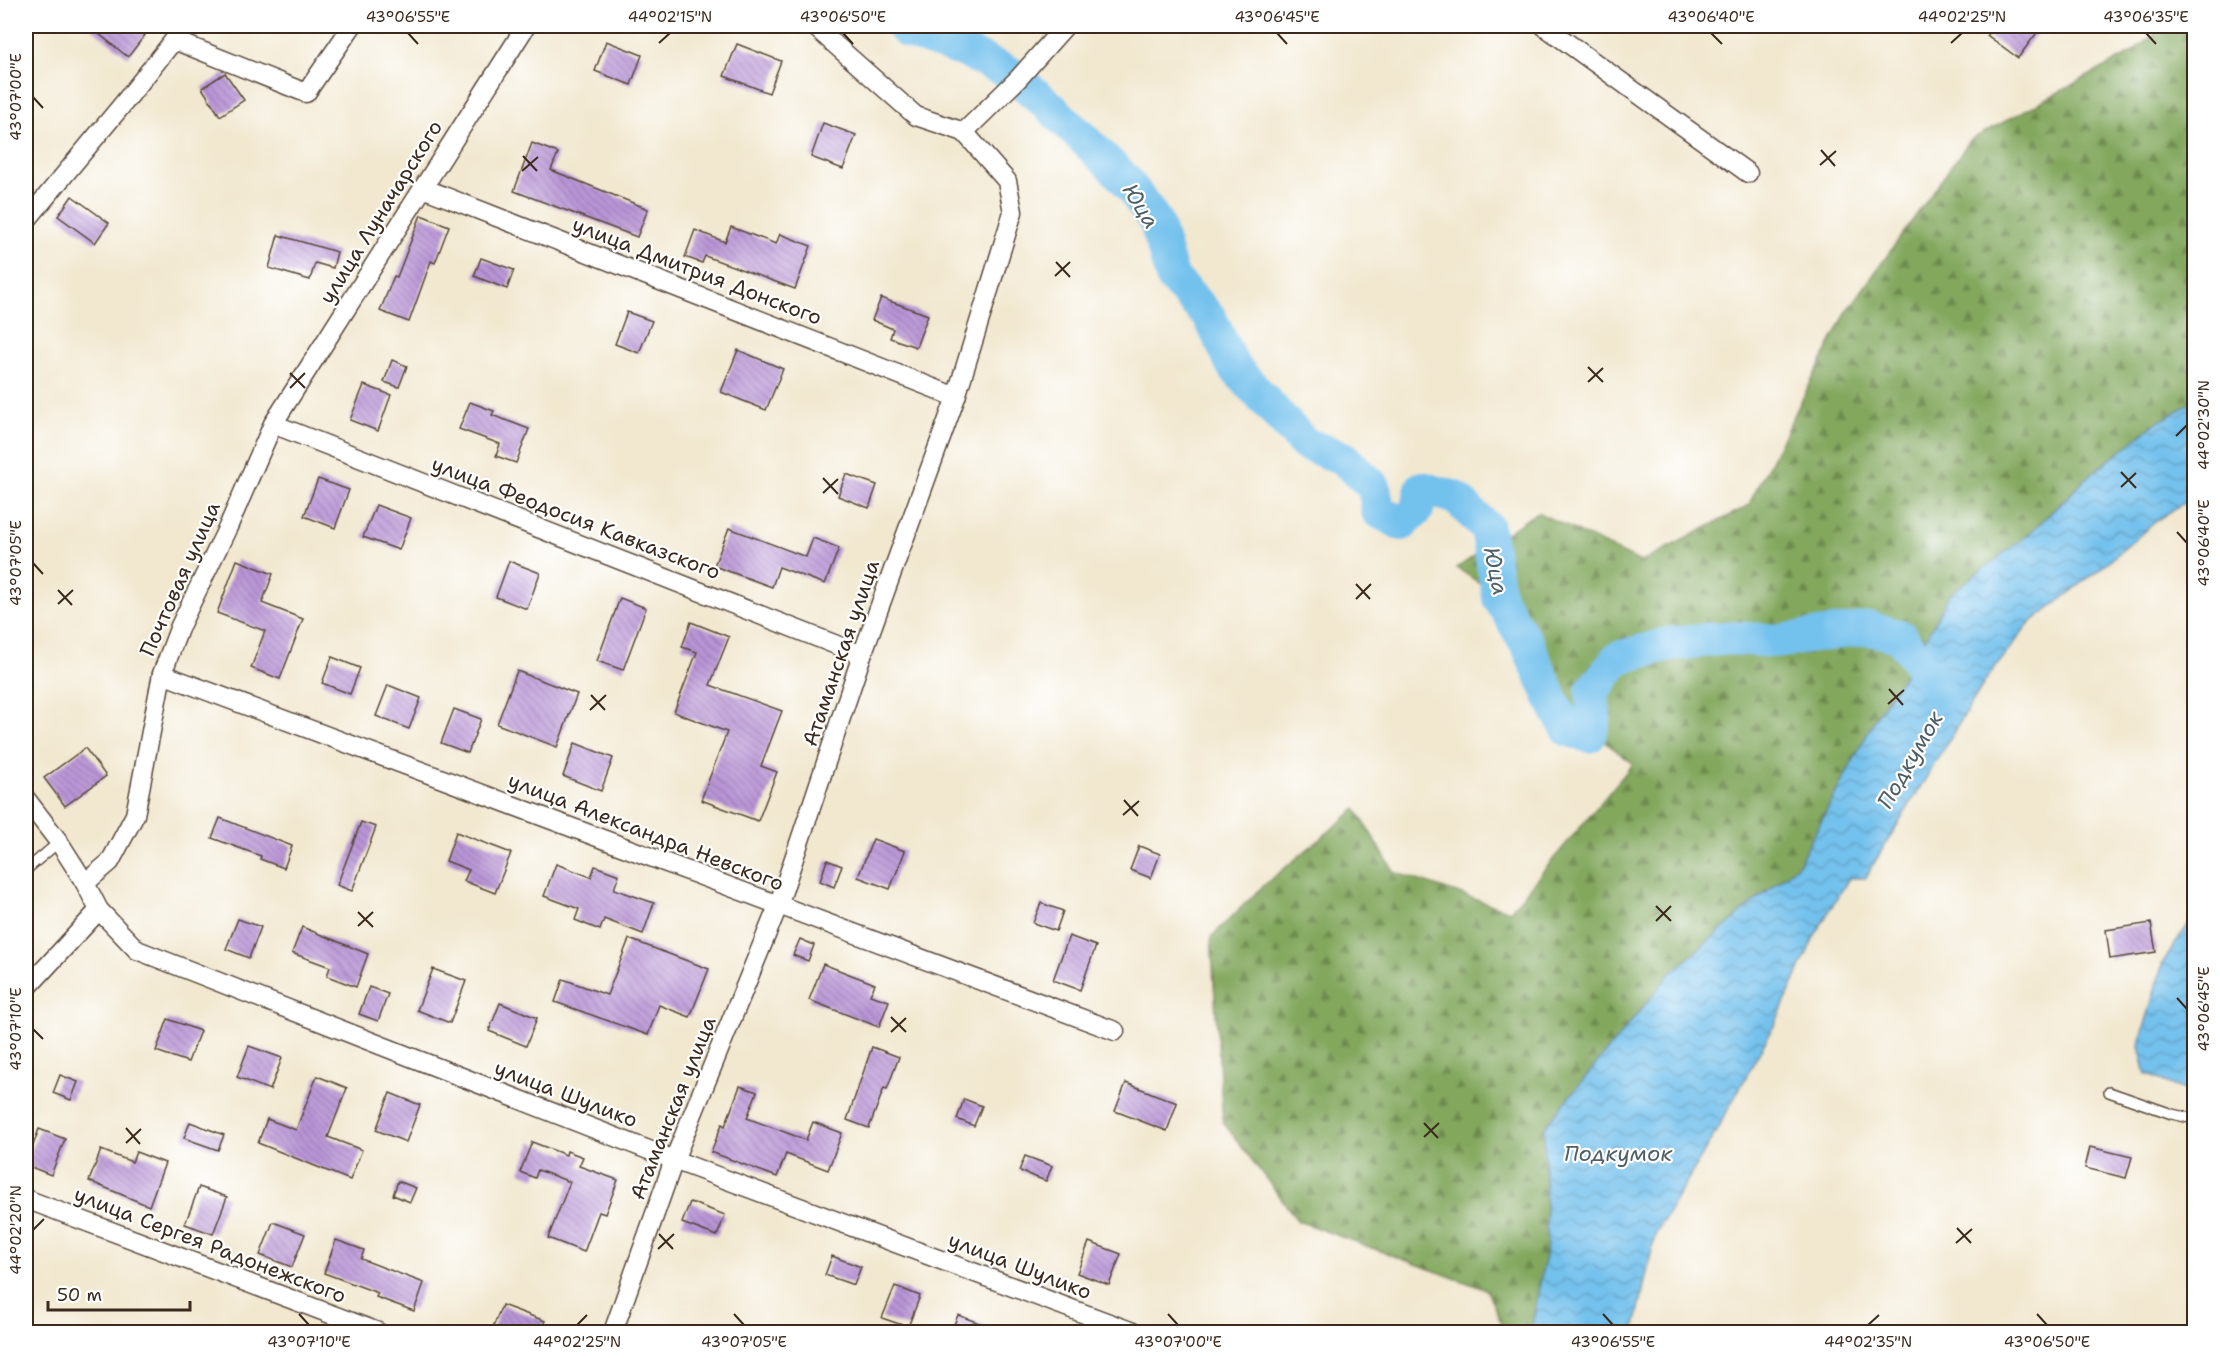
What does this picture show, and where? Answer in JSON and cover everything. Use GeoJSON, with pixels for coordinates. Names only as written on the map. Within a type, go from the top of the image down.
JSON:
{"type":"FeatureCollection","features":[{"type":"Feature","properties":{"kind":"street"},"geometry":{"type":"LineString","coordinates":[[26,221],[179,33],[306,93],[352,26]]}},
{"type":"Feature","properties":{"kind":"street","name":"улица Луначарского"},"geometry":{"type":"LineString","coordinates":[[273,423],[526,26]]}},
{"type":"Feature","properties":{"kind":"street"},"geometry":{"type":"LineString","coordinates":[[814,26],[916,116],[964,132],[1018,80],[1065,26]]}},
{"type":"Feature","properties":{"kind":"street"},"geometry":{"type":"LineString","coordinates":[[1544,26],[1748,173]]}},
{"type":"Feature","properties":{"kind":"street","name":"Атаманская улица"},"geometry":{"type":"LineString","coordinates":[[613,1332],[674,1160],[778,906],[862,655],[956,397],[1013,212],[1007,181],[964,132]]}},
{"type":"Feature","properties":{"kind":"street","name":"улица Дмитрия Донского"},"geometry":{"type":"LineString","coordinates":[[423,188],[956,397]]}},
{"type":"Feature","properties":{"kind":"street","name":"улица Феодосия Кавказского"},"geometry":{"type":"LineString","coordinates":[[273,423],[862,655]]}},
{"type":"Feature","properties":{"kind":"street","name":"Почтовая улица"},"geometry":{"type":"LineString","coordinates":[[85,883],[110,862],[135,815],[162,674],[180,626],[228,527],[273,423]]}},
{"type":"Feature","properties":{"kind":"street","name":"улица Александра Невского"},"geometry":{"type":"LineString","coordinates":[[162,674],[1115,1031]]}},
{"type":"Feature","properties":{"kind":"street","name":"улица Шулико"},"geometry":{"type":"LineString","coordinates":[[26,799],[59,842],[99,910],[137,950],[674,1160],[1133,1332]]}},
{"type":"Feature","properties":{"kind":"street"},"geometry":{"type":"LineString","coordinates":[[26,989],[99,910]]}},
{"type":"Feature","properties":{"kind":"street","name":"улица Сергея Радонежского"},"geometry":{"type":"LineString","coordinates":[[26,1199],[378,1332]]}},
{"type":"Feature","properties":{"kind":"lane"},"geometry":{"type":"LineString","coordinates":[[26,870],[59,842]]}},
{"type":"Feature","properties":{"kind":"lane"},"geometry":{"type":"LineString","coordinates":[[2109,1092],[2172,1114],[2194,1119]]}},
{"type":"Feature","properties":{"kind":"green space"},"geometry":{"type":"Polygon","coordinates":[[[2164,26],[2194,26],[2194,401],[2152,426],[2086,478],[2028,535],[1916,657],[1879,712],[1798,865],[1671,973],[1545,1127],[1547,1246],[1531,1332],[1505,1332],[1487,1290],[1298,1221],[1223,1122],[1211,937],[1262,887],[1356,809],[1394,872],[1510,911],[1633,764],[1576,719],[1557,689],[1529,616],[1457,568],[1537,512],[1641,562],[1748,506],[1846,313],[1970,140],[2133,52],[2164,26]]]}},
{"type":"Feature","properties":{"kind":"water","name":"Подкумок"},"geometry":{"type":"Polygon","coordinates":[[[2194,401],[2194,496],[2160,518],[2094,574],[2030,623],[1985,681],[1865,878],[1849,878],[1816,933],[1775,1024],[1713,1137],[1655,1235],[1634,1332],[1531,1332],[1547,1246],[1544,1128],[1671,973],[1798,865],[1879,712],[1916,657],[1949,595],[2028,535],[2086,479],[2152,426],[2194,401]]]}},
{"type":"Feature","properties":{"kind":"water"},"geometry":{"type":"Polygon","coordinates":[[[2194,916],[2194,1092],[2188,1092],[2146,1074],[2139,1046],[2163,962],[2194,916]]]}},
{"type":"Feature","properties":{"kind":"building"},"geometry":{"type":"Polygon","coordinates":[[[89,26],[134,26],[145,35],[128,57],[89,26]]]}},
{"type":"Feature","properties":{"kind":"building"},"geometry":{"type":"Polygon","coordinates":[[[1994,26],[2042,26],[2018,58],[1987,35],[1994,26]]]}},
{"type":"Feature","properties":{"kind":"building"},"geometry":{"type":"Polygon","coordinates":[[[606,41],[642,55],[631,85],[595,71],[606,41]]]}},
{"type":"Feature","properties":{"kind":"building"},"geometry":{"type":"Polygon","coordinates":[[[737,44],[781,61],[769,93],[724,76],[737,44]]]}},
{"type":"Feature","properties":{"kind":"building"},"geometry":{"type":"Polygon","coordinates":[[[225,73],[244,100],[220,116],[202,88],[225,73]]]}},
{"type":"Feature","properties":{"kind":"building"},"geometry":{"type":"Polygon","coordinates":[[[823,123],[856,135],[843,169],[811,157],[823,123]]]}},
{"type":"Feature","properties":{"kind":"building"},"geometry":{"type":"Polygon","coordinates":[[[532,143],[558,153],[551,170],[648,209],[637,237],[514,191],[532,143]]]}},
{"type":"Feature","properties":{"kind":"building"},"geometry":{"type":"Polygon","coordinates":[[[72,196],[109,223],[95,243],[58,216],[72,196]]]}},
{"type":"Feature","properties":{"kind":"building"},"geometry":{"type":"Polygon","coordinates":[[[421,215],[449,226],[435,263],[431,261],[409,322],[380,311],[394,276],[397,277],[421,215]]]}},
{"type":"Feature","properties":{"kind":"building"},"geometry":{"type":"Polygon","coordinates":[[[731,227],[776,244],[780,234],[811,246],[795,289],[705,256],[702,263],[685,257],[695,230],[725,242],[731,227]]]}},
{"type":"Feature","properties":{"kind":"building"},"geometry":{"type":"Polygon","coordinates":[[[278,235],[337,252],[333,268],[315,263],[310,280],[269,268],[278,235]]]}},
{"type":"Feature","properties":{"kind":"building"},"geometry":{"type":"Polygon","coordinates":[[[481,258],[514,270],[507,289],[474,276],[481,258]]]}},
{"type":"Feature","properties":{"kind":"building"},"geometry":{"type":"Polygon","coordinates":[[[881,298],[928,315],[916,347],[890,338],[893,329],[872,320],[881,298]]]}},
{"type":"Feature","properties":{"kind":"building"},"geometry":{"type":"Polygon","coordinates":[[[627,312],[652,321],[639,353],[615,344],[627,312]]]}},
{"type":"Feature","properties":{"kind":"building"},"geometry":{"type":"Polygon","coordinates":[[[738,350],[783,369],[766,410],[721,392],[738,350]]]}},
{"type":"Feature","properties":{"kind":"building"},"geometry":{"type":"Polygon","coordinates":[[[392,360],[407,366],[399,387],[384,382],[392,360]]]}},
{"type":"Feature","properties":{"kind":"building"},"geometry":{"type":"Polygon","coordinates":[[[364,385],[391,395],[378,431],[350,420],[364,385]]]}},
{"type":"Feature","properties":{"kind":"building"},"geometry":{"type":"Polygon","coordinates":[[[470,402],[494,411],[492,415],[529,429],[516,463],[496,456],[500,444],[459,429],[470,402]]]}},
{"type":"Feature","properties":{"kind":"building"},"geometry":{"type":"Polygon","coordinates":[[[846,474],[877,485],[869,508],[838,496],[846,474]]]}},
{"type":"Feature","properties":{"kind":"building"},"geometry":{"type":"Polygon","coordinates":[[[318,479],[349,490],[335,528],[304,516],[318,479]]]}},
{"type":"Feature","properties":{"kind":"building"},"geometry":{"type":"Polygon","coordinates":[[[376,505],[411,518],[399,550],[363,537],[376,505]]]}},
{"type":"Feature","properties":{"kind":"building"},"geometry":{"type":"Polygon","coordinates":[[[729,528],[806,557],[813,538],[839,548],[825,584],[779,567],[772,587],[714,566],[729,528]]]}},
{"type":"Feature","properties":{"kind":"building"},"geometry":{"type":"Polygon","coordinates":[[[237,560],[273,574],[262,603],[303,619],[280,679],[251,668],[265,631],[217,613],[237,560]]]}},
{"type":"Feature","properties":{"kind":"building"},"geometry":{"type":"Polygon","coordinates":[[[509,561],[540,573],[527,609],[496,597],[509,561]]]}},
{"type":"Feature","properties":{"kind":"building"},"geometry":{"type":"Polygon","coordinates":[[[620,598],[646,608],[623,670],[597,661],[620,598]]]}},
{"type":"Feature","properties":{"kind":"building"},"geometry":{"type":"Polygon","coordinates":[[[691,622],[729,637],[710,685],[782,711],[761,766],[777,772],[758,821],[701,800],[727,732],[674,712],[697,652],[682,647],[691,622]]]}},
{"type":"Feature","properties":{"kind":"building"},"geometry":{"type":"Polygon","coordinates":[[[332,657],[360,668],[350,694],[322,683],[332,657]]]}},
{"type":"Feature","properties":{"kind":"building"},"geometry":{"type":"Polygon","coordinates":[[[517,671],[577,694],[557,747],[497,724],[517,671]]]}},
{"type":"Feature","properties":{"kind":"building"},"geometry":{"type":"Polygon","coordinates":[[[388,685],[421,698],[409,729],[376,716],[388,685]]]}},
{"type":"Feature","properties":{"kind":"building"},"geometry":{"type":"Polygon","coordinates":[[[454,709],[481,719],[468,753],[441,743],[454,709]]]}},
{"type":"Feature","properties":{"kind":"building"},"geometry":{"type":"Polygon","coordinates":[[[575,743],[613,758],[601,791],[563,776],[575,743]]]}},
{"type":"Feature","properties":{"kind":"building"},"geometry":{"type":"Polygon","coordinates":[[[85,748],[106,776],[65,806],[44,778],[85,748]]]}},
{"type":"Feature","properties":{"kind":"building"},"geometry":{"type":"Polygon","coordinates":[[[220,818],[292,846],[284,868],[260,859],[261,856],[212,838],[220,818]]]}},
{"type":"Feature","properties":{"kind":"building"},"geometry":{"type":"Polygon","coordinates":[[[361,822],[376,827],[352,891],[337,885],[361,822]]]}},
{"type":"Feature","properties":{"kind":"building"},"geometry":{"type":"Polygon","coordinates":[[[456,832],[511,853],[495,893],[464,881],[469,870],[446,861],[456,832]]]}},
{"type":"Feature","properties":{"kind":"building"},"geometry":{"type":"Polygon","coordinates":[[[873,839],[905,851],[890,889],[858,877],[873,839]]]}},
{"type":"Feature","properties":{"kind":"building"},"geometry":{"type":"Polygon","coordinates":[[[1139,846],[1160,854],[1151,878],[1130,870],[1139,846]]]}},
{"type":"Feature","properties":{"kind":"building"},"geometry":{"type":"Polygon","coordinates":[[[827,860],[842,866],[834,887],[820,881],[827,860]]]}},
{"type":"Feature","properties":{"kind":"building"},"geometry":{"type":"Polygon","coordinates":[[[556,864],[591,877],[595,866],[619,875],[614,889],[654,903],[643,934],[604,919],[600,930],[575,920],[579,909],[544,896],[556,864]]]}},
{"type":"Feature","properties":{"kind":"building"},"geometry":{"type":"Polygon","coordinates":[[[1041,903],[1063,911],[1056,931],[1033,923],[1041,903]]]}},
{"type":"Feature","properties":{"kind":"building"},"geometry":{"type":"Polygon","coordinates":[[[238,919],[261,927],[249,958],[226,949],[238,919]]]}},
{"type":"Feature","properties":{"kind":"building"},"geometry":{"type":"Polygon","coordinates":[[[2151,923],[2156,952],[2110,959],[2106,930],[2151,923]]]}},
{"type":"Feature","properties":{"kind":"building"},"geometry":{"type":"Polygon","coordinates":[[[302,927],[368,954],[356,987],[327,976],[330,967],[292,953],[302,927]]]}},
{"type":"Feature","properties":{"kind":"building"},"geometry":{"type":"Polygon","coordinates":[[[1069,936],[1096,946],[1080,990],[1053,980],[1069,936]]]}},
{"type":"Feature","properties":{"kind":"building"},"geometry":{"type":"Polygon","coordinates":[[[629,939],[709,969],[690,1017],[659,1005],[648,1035],[555,1002],[563,979],[607,995],[629,939]]]}},
{"type":"Feature","properties":{"kind":"building"},"geometry":{"type":"Polygon","coordinates":[[[800,939],[814,945],[808,961],[793,955],[800,939]]]}},
{"type":"Feature","properties":{"kind":"building"},"geometry":{"type":"Polygon","coordinates":[[[823,964],[875,984],[870,995],[889,1001],[879,1027],[809,1000],[823,964]]]}},
{"type":"Feature","properties":{"kind":"building"},"geometry":{"type":"Polygon","coordinates":[[[433,969],[466,981],[450,1023],[417,1010],[433,969]]]}},
{"type":"Feature","properties":{"kind":"building"},"geometry":{"type":"Polygon","coordinates":[[[369,987],[388,994],[378,1021],[359,1014],[369,987]]]}},
{"type":"Feature","properties":{"kind":"building"},"geometry":{"type":"Polygon","coordinates":[[[500,1003],[537,1018],[526,1046],[489,1031],[500,1003]]]}},
{"type":"Feature","properties":{"kind":"building"},"geometry":{"type":"Polygon","coordinates":[[[168,1019],[200,1031],[188,1062],[156,1051],[168,1019]]]}},
{"type":"Feature","properties":{"kind":"building"},"geometry":{"type":"Polygon","coordinates":[[[249,1046],[282,1058],[270,1090],[237,1077],[249,1046]]]}},
{"type":"Feature","properties":{"kind":"building"},"geometry":{"type":"Polygon","coordinates":[[[872,1047],[899,1057],[869,1128],[847,1120],[872,1047]]]}},
{"type":"Feature","properties":{"kind":"building"},"geometry":{"type":"Polygon","coordinates":[[[60,1075],[78,1082],[71,1100],[53,1093],[60,1075]]]}},
{"type":"Feature","properties":{"kind":"building"},"geometry":{"type":"Polygon","coordinates":[[[317,1076],[347,1088],[328,1137],[362,1150],[350,1180],[258,1143],[267,1119],[296,1130],[317,1076]]]}},
{"type":"Feature","properties":{"kind":"building"},"geometry":{"type":"Polygon","coordinates":[[[1126,1083],[1177,1103],[1167,1131],[1115,1111],[1126,1083]]]}},
{"type":"Feature","properties":{"kind":"building"},"geometry":{"type":"Polygon","coordinates":[[[740,1086],[757,1092],[747,1118],[806,1140],[813,1122],[842,1133],[828,1170],[786,1154],[777,1177],[711,1152],[722,1124],[725,1126],[740,1086]]]}},
{"type":"Feature","properties":{"kind":"building"},"geometry":{"type":"Polygon","coordinates":[[[390,1093],[420,1105],[406,1142],[376,1130],[390,1093]]]}},
{"type":"Feature","properties":{"kind":"building"},"geometry":{"type":"Polygon","coordinates":[[[964,1099],[982,1106],[974,1126],[957,1119],[964,1099]]]}},
{"type":"Feature","properties":{"kind":"building"},"geometry":{"type":"Polygon","coordinates":[[[190,1122],[224,1135],[218,1150],[184,1138],[190,1122]]]}},
{"type":"Feature","properties":{"kind":"building"},"geometry":{"type":"Polygon","coordinates":[[[39,1129],[65,1139],[51,1175],[26,1165],[39,1129]]]}},
{"type":"Feature","properties":{"kind":"building"},"geometry":{"type":"Polygon","coordinates":[[[532,1142],[566,1155],[567,1151],[583,1157],[579,1166],[618,1180],[605,1214],[599,1212],[584,1252],[548,1238],[570,1182],[538,1170],[535,1178],[520,1172],[532,1142]]]}},
{"type":"Feature","properties":{"kind":"building"},"geometry":{"type":"Polygon","coordinates":[[[2090,1147],[2132,1157],[2126,1178],[2085,1168],[2090,1147]]]}},
{"type":"Feature","properties":{"kind":"building"},"geometry":{"type":"Polygon","coordinates":[[[101,1150],[132,1162],[136,1152],[165,1163],[149,1206],[89,1181],[101,1150]]]}},
{"type":"Feature","properties":{"kind":"building"},"geometry":{"type":"Polygon","coordinates":[[[1025,1156],[1052,1166],[1046,1181],[1019,1171],[1025,1156]]]}},
{"type":"Feature","properties":{"kind":"building"},"geometry":{"type":"Polygon","coordinates":[[[398,1181],[416,1188],[410,1202],[393,1195],[398,1181]]]}},
{"type":"Feature","properties":{"kind":"building"},"geometry":{"type":"Polygon","coordinates":[[[199,1187],[227,1197],[213,1234],[185,1224],[199,1187]]]}},
{"type":"Feature","properties":{"kind":"building"},"geometry":{"type":"Polygon","coordinates":[[[690,1202],[725,1215],[717,1236],[682,1223],[690,1202]]]}},
{"type":"Feature","properties":{"kind":"building"},"geometry":{"type":"Polygon","coordinates":[[[273,1222],[305,1234],[292,1267],[260,1255],[273,1222]]]}},
{"type":"Feature","properties":{"kind":"building"},"geometry":{"type":"Polygon","coordinates":[[[336,1240],[364,1250],[361,1259],[424,1283],[414,1311],[376,1297],[378,1293],[324,1273],[336,1240]]]}},
{"type":"Feature","properties":{"kind":"building"},"geometry":{"type":"Polygon","coordinates":[[[1089,1242],[1121,1254],[1109,1285],[1077,1273],[1089,1242]]]}},
{"type":"Feature","properties":{"kind":"building"},"geometry":{"type":"Polygon","coordinates":[[[832,1256],[861,1267],[854,1285],[825,1275],[832,1256]]]}},
{"type":"Feature","properties":{"kind":"building"},"geometry":{"type":"Polygon","coordinates":[[[895,1286],[920,1296],[908,1327],[882,1318],[895,1286]]]}},
{"type":"Feature","properties":{"kind":"building"},"geometry":{"type":"Polygon","coordinates":[[[502,1305],[545,1321],[540,1332],[491,1332],[502,1305]]]}},
{"type":"Feature","properties":{"kind":"building"},"geometry":{"type":"Polygon","coordinates":[[[958,1315],[1000,1331],[1000,1332],[951,1332],[958,1315]]]}},
{"type":"Feature","properties":{"kind":"waterway","name":"Юца"},"geometry":{"type":"LineString","coordinates":[[902,26],[908,32],[964,51],[1010,73],[1046,103],[1126,180],[1156,222],[1172,277],[1210,318],[1233,366],[1305,444],[1343,458],[1374,487],[1378,511],[1402,524],[1417,510],[1422,488],[1456,498],[1487,528],[1499,598],[1528,646],[1556,709],[1569,730],[1589,736],[1594,721],[1592,691],[1618,658],[1669,644],[1729,638],[1781,641],[1868,628],[1901,637],[1942,695]]}}]}
